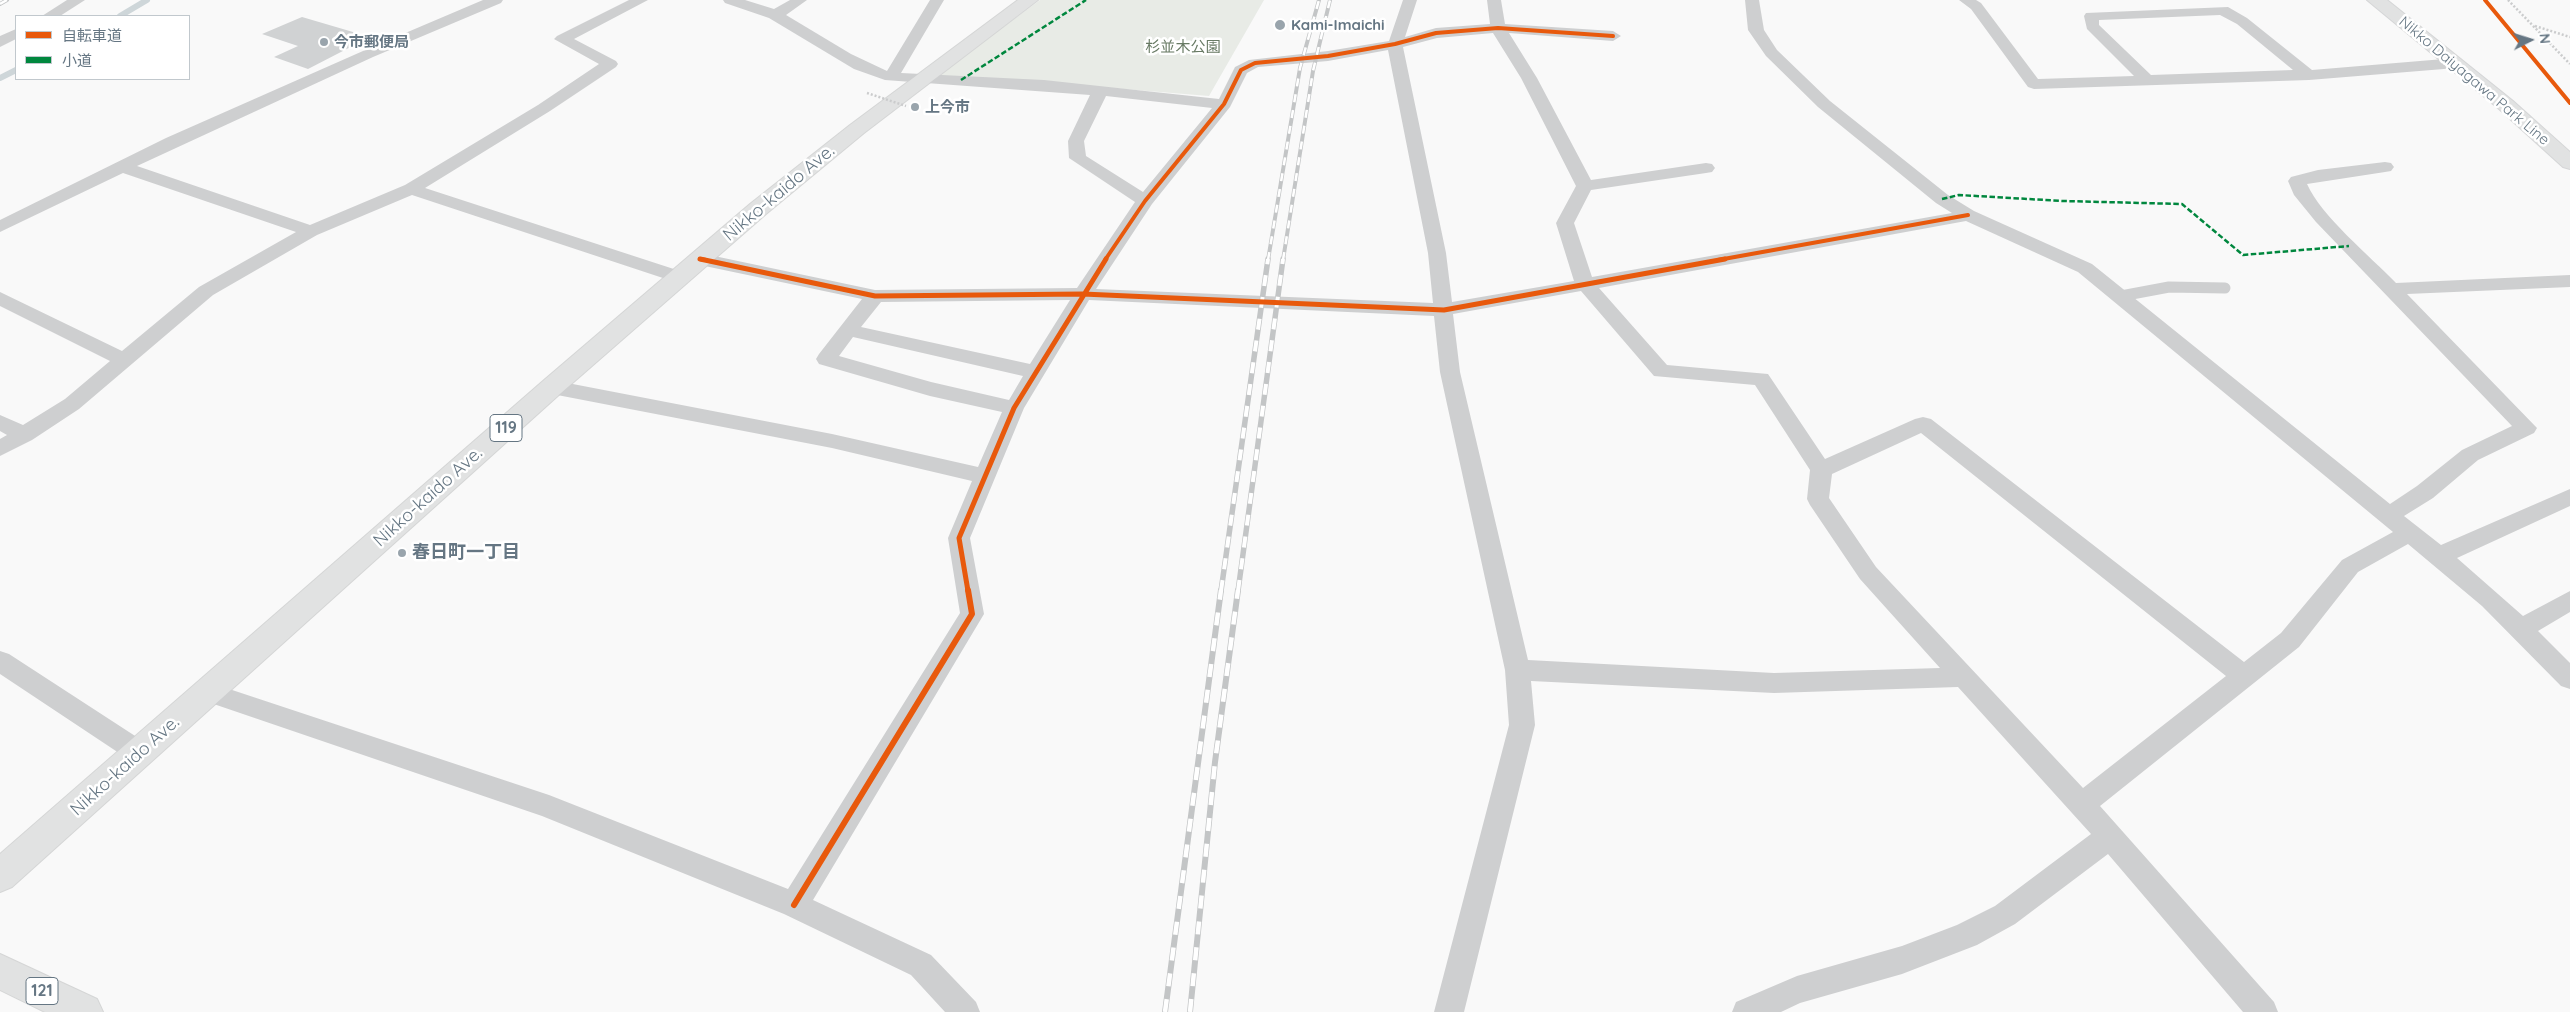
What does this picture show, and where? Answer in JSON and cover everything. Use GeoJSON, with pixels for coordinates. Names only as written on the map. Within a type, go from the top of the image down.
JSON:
{"type":"FeatureCollection","features":[{"type":"Feature","properties":{"kind":"main road","name":"Nikko-kaido Ave."},"geometry":{"type":"LineString","coordinates":[[0,876],[552,387],[700,259],[856,129],[1029,0]]}},
{"type":"Feature","properties":{"kind":"main road","name":"Nikko Daiyagawa Park Line"},"geometry":{"type":"LineString","coordinates":[[2376,0],[2456,63],[2570,163]]}},
{"type":"Feature","properties":{"kind":"main road","name":"121"},"geometry":{"type":"LineString","coordinates":[[0,971],[84,1012]]}},
{"type":"Feature","properties":{"kind":"street"},"geometry":{"type":"LineString","coordinates":[[50,15],[78,0]]}},
{"type":"Feature","properties":{"kind":"street"},"geometry":{"type":"LineString","coordinates":[[0,227],[122,167],[368,54],[496,0]]}},
{"type":"Feature","properties":{"kind":"street"},"geometry":{"type":"LineString","coordinates":[[0,449],[72,404],[206,291],[311,231],[412,189],[544,108],[610,64],[562,39],[641,0]]}},
{"type":"Feature","properties":{"kind":"street"},"geometry":{"type":"LineString","coordinates":[[730,0],[775,15],[872,73],[922,80],[961,80],[1100,91],[1224,104]]}},
{"type":"Feature","properties":{"kind":"street"},"geometry":{"type":"LineString","coordinates":[[775,15],[800,0]]}},
{"type":"Feature","properties":{"kind":"street"},"geometry":{"type":"LineString","coordinates":[[891,77],[937,0]]}},
{"type":"Feature","properties":{"kind":"street"},"geometry":{"type":"LineString","coordinates":[[1410,0],[1394,44],[1437,253],[1450,372],[1518,670],[1522,725],[1449,1012]]}},
{"type":"Feature","properties":{"kind":"street"},"geometry":{"type":"LineString","coordinates":[[1494,0],[1498,28],[1529,78],[1585,186]]}},
{"type":"Feature","properties":{"kind":"street"},"geometry":{"type":"LineString","coordinates":[[1752,0],[1756,30],[1771,53],[1824,104],[1942,199],[1968,215],[2085,268],[2389,515],[2408,534],[2439,556],[2523,628],[2570,678]]}},
{"type":"Feature","properties":{"kind":"street"},"geometry":{"type":"LineString","coordinates":[[1966,0],[1976,6],[2034,84],[2309,75],[2456,63]]}},
{"type":"Feature","properties":{"kind":"street"},"geometry":{"type":"LineString","coordinates":[[2146,80],[2092,26],[2091,16],[2224,10],[2242,21],[2309,75]]}},
{"type":"Feature","properties":{"kind":"street"},"geometry":{"type":"LineString","coordinates":[[794,905],[972,614],[959,538],[1014,408],[1083,294],[1145,201],[1224,104],[1241,70],[1255,63],[1328,56],[1436,34],[1498,28],[1613,36]]}},
{"type":"Feature","properties":{"kind":"street"},"geometry":{"type":"LineString","coordinates":[[0,42],[15,34]]}},
{"type":"Feature","properties":{"kind":"street"},"geometry":{"type":"LineString","coordinates":[[1100,91],[1076,141],[1078,158],[1145,201]]}},
{"type":"Feature","properties":{"kind":"street"},"geometry":{"type":"LineString","coordinates":[[2385,166],[2318,175],[2298,181],[2303,195],[2389,289],[2526,428],[2470,455],[2425,492],[2389,515]]}},
{"type":"Feature","properties":{"kind":"street"},"geometry":{"type":"LineString","coordinates":[[122,167],[311,231]]}},
{"type":"Feature","properties":{"kind":"street"},"geometry":{"type":"LineString","coordinates":[[1585,186],[1706,168]]}},
{"type":"Feature","properties":{"kind":"street"},"geometry":{"type":"LineString","coordinates":[[1585,186],[1565,223],[1584,283],[1661,371],[1761,379],[1821,470],[1818,499],[1868,573],[2110,836],[2263,1012]]}},
{"type":"Feature","properties":{"kind":"street"},"geometry":{"type":"LineString","coordinates":[[412,189],[679,277]]}},
{"type":"Feature","properties":{"kind":"street"},"geometry":{"type":"LineString","coordinates":[[700,259],[875,296],[1083,294],[1444,310],[1584,283],[1968,215]]}},
{"type":"Feature","properties":{"kind":"street"},"geometry":{"type":"LineString","coordinates":[[2389,289],[2570,281]]}},
{"type":"Feature","properties":{"kind":"street"},"geometry":{"type":"LineString","coordinates":[[875,296],[826,359],[930,389],[1014,408]]}},
{"type":"Feature","properties":{"kind":"street"},"geometry":{"type":"LineString","coordinates":[[0,298],[125,360]]}},
{"type":"Feature","properties":{"kind":"street"},"geometry":{"type":"LineString","coordinates":[[848,330],[1036,372]]}},
{"type":"Feature","properties":{"kind":"street"},"geometry":{"type":"LineString","coordinates":[[552,387],[832,442],[986,476]]}},
{"type":"Feature","properties":{"kind":"street"},"geometry":{"type":"LineString","coordinates":[[0,422],[24,435]]}},
{"type":"Feature","properties":{"kind":"street"},"geometry":{"type":"LineString","coordinates":[[1821,470],[1923,424],[2243,675]]}},
{"type":"Feature","properties":{"kind":"street"},"geometry":{"type":"LineString","coordinates":[[2439,556],[2570,497]]}},
{"type":"Feature","properties":{"kind":"street"},"geometry":{"type":"LineString","coordinates":[[2081,805],[2243,675],[2290,640],[2350,566],[2408,534]]}},
{"type":"Feature","properties":{"kind":"street"},"geometry":{"type":"LineString","coordinates":[[2523,628],[2570,600]]}},
{"type":"Feature","properties":{"kind":"street"},"geometry":{"type":"LineString","coordinates":[[0,660],[140,753]]}},
{"type":"Feature","properties":{"kind":"street"},"geometry":{"type":"LineString","coordinates":[[1518,670],[1774,683],[1963,677]]}},
{"type":"Feature","properties":{"kind":"street"},"geometry":{"type":"LineString","coordinates":[[208,692],[549,807],[794,905],[921,965],[965,1012]]}},
{"type":"Feature","properties":{"kind":"street"},"geometry":{"type":"LineString","coordinates":[[1747,1012],[1797,990],[1902,960],[1967,935],[2005,915],[2110,836]]}},
{"type":"Feature","properties":{"kind":"lane"},"geometry":{"type":"LineString","coordinates":[[2121,296],[2169,287],[2224,288]]}},
{"type":"Feature","properties":{"kind":"path"},"geometry":{"type":"LineString","coordinates":[[2508,0],[2570,64]]}},
{"type":"Feature","properties":{"kind":"path"},"geometry":{"type":"LineString","coordinates":[[2533,26],[2570,37]]}},
{"type":"Feature","properties":{"kind":"path"},"geometry":{"type":"LineString","coordinates":[[867,93],[906,106]]}},
{"type":"Feature","properties":{"kind":"green space","name":"杉並木公園"},"geometry":{"type":"Polygon","coordinates":[[[1040,0],[1264,0],[1209,96],[976,77],[935,77],[1040,0]]]}},
{"type":"Feature","properties":{"kind":"building","name":"今市郵便局"},"geometry":{"type":"Polygon","coordinates":[[[302,17],[370,37],[308,69],[274,57],[298,46],[262,34],[302,17]]]}},
{"type":"Feature","properties":{"kind":"waterway"},"geometry":{"type":"LineString","coordinates":[[122,15],[147,0]]}},
{"type":"Feature","properties":{"kind":"waterway"},"geometry":{"type":"LineString","coordinates":[[0,78],[15,70]]}},
{"type":"Feature","properties":{"kind":"railway"},"geometry":{"type":"LineString","coordinates":[[0,4],[7,0]]}},
{"type":"Feature","properties":{"kind":"railway"},"geometry":{"type":"LineString","coordinates":[[1268,260],[1300,68],[1319,0]]}},
{"type":"Feature","properties":{"kind":"railway"},"geometry":{"type":"LineString","coordinates":[[1283,260],[1313,71],[1330,0]]}},
{"type":"Feature","properties":{"kind":"railway"},"geometry":{"type":"LineString","coordinates":[[1221,591],[1268,259]]}},
{"type":"Feature","properties":{"kind":"railway"},"geometry":{"type":"LineString","coordinates":[[1238,591],[1283,259]]}},
{"type":"Feature","properties":{"kind":"railway"},"geometry":{"type":"LineString","coordinates":[[1165,1012],[1221,590]]}},
{"type":"Feature","properties":{"kind":"railway"},"geometry":{"type":"LineString","coordinates":[[1190,1012],[1215,762],[1238,590]]}},
{"type":"Feature","properties":{"kind":"marked path"},"geometry":{"type":"LineString","coordinates":[[961,80],[1086,0]]}},
{"type":"Feature","properties":{"kind":"marked path"},"geometry":{"type":"LineString","coordinates":[[1942,199],[1959,195],[2063,201],[2182,204],[2243,255],[2349,246]]}},
{"type":"Feature","properties":{"kind":"cycle path"},"geometry":{"type":"LineString","coordinates":[[2485,0],[2570,103]]}},
{"type":"Feature","properties":{"kind":"cycle path"},"geometry":{"type":"LineString","coordinates":[[794,905],[972,614],[959,538],[1014,408],[1083,294],[1145,201],[1224,104],[1241,70],[1255,63],[1328,56],[1395,44],[1436,33],[1498,28],[1613,36]]}},
{"type":"Feature","properties":{"kind":"cycle path"},"geometry":{"type":"LineString","coordinates":[[700,259],[875,296],[1083,294],[1444,310],[1968,215]]}},
{"type":"Feature","properties":{"kind":"place","name":"Kami-Imaichi"},"geometry":{"type":"Point","coordinates":[1280,25]}},
{"type":"Feature","properties":{"kind":"place","name":"今市郵便局"},"geometry":{"type":"Point","coordinates":[324,42]}},
{"type":"Feature","properties":{"kind":"place","name":"上今市"},"geometry":{"type":"Point","coordinates":[915,107]}},
{"type":"Feature","properties":{"kind":"place","name":"春日町一丁目"},"geometry":{"type":"Point","coordinates":[402,553]}}]}
